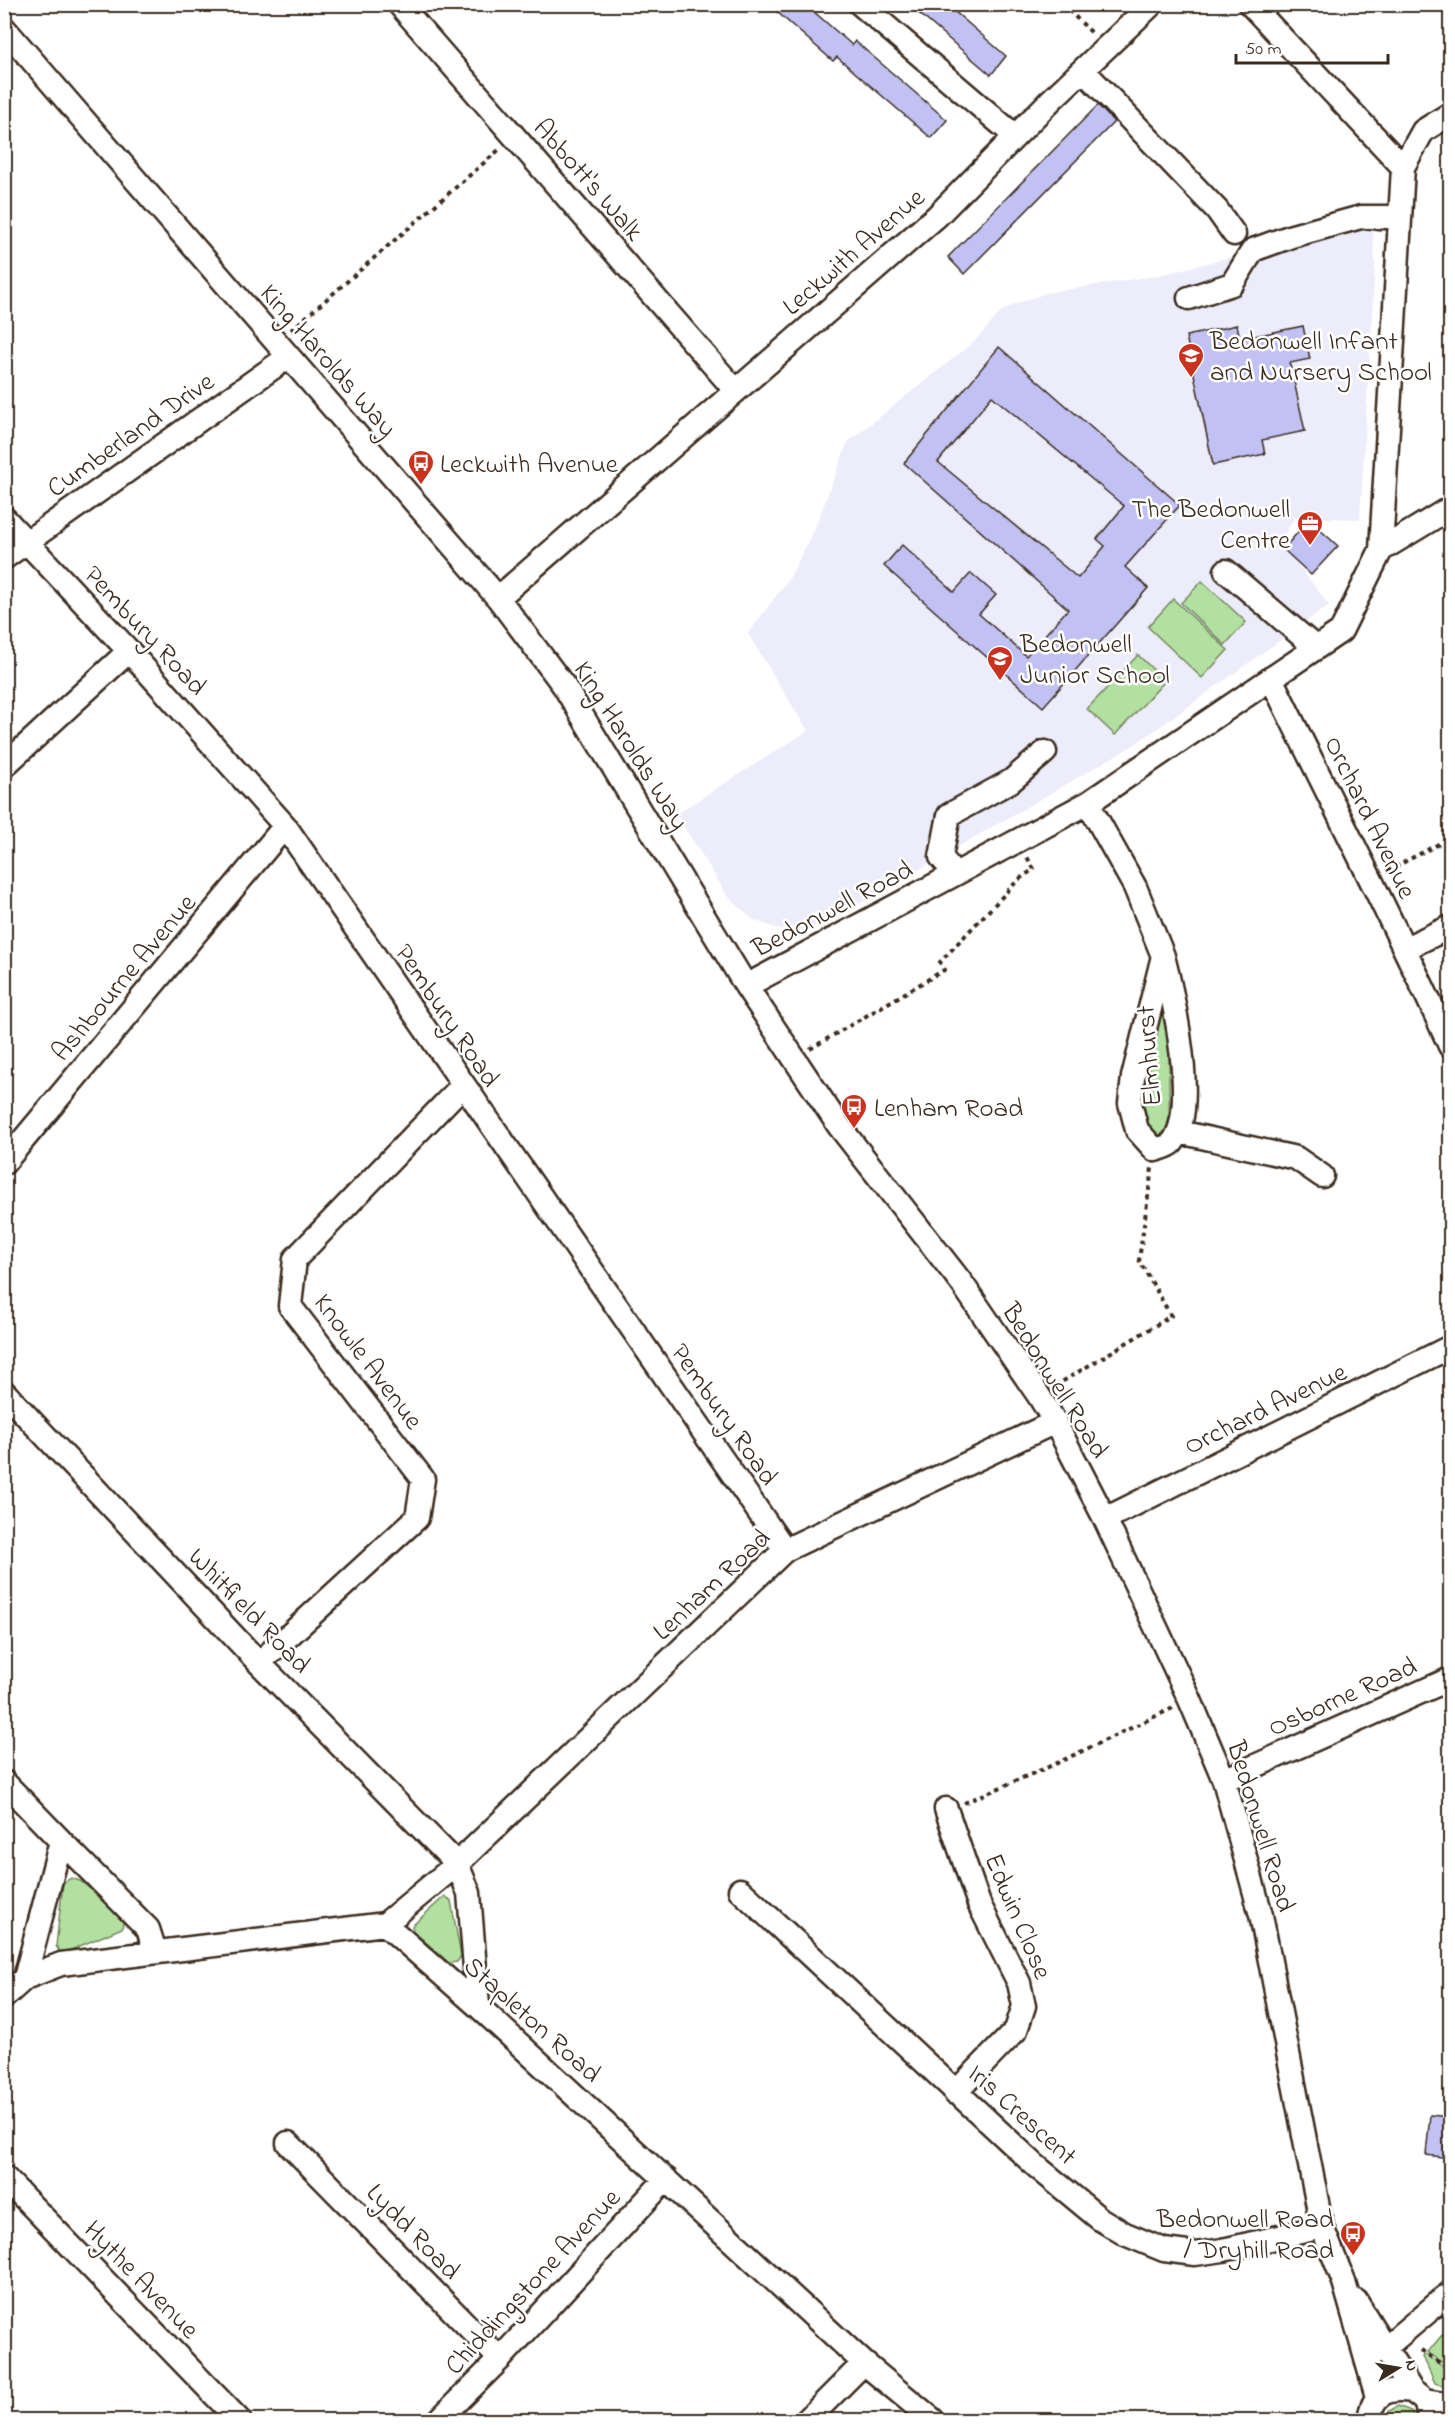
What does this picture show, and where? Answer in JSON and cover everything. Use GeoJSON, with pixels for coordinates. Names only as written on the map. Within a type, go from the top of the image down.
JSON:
{"type":"FeatureCollection","features":[{"type":"Feature","properties":{"kind":"street","name":"Abbott's Walk"},"geometry":{"type":"LineString","coordinates":[[399,4],[736,391]]}},
{"type":"Feature","properties":{"kind":"street"},"geometry":{"type":"LineString","coordinates":[[860,4],[1015,136]]}},
{"type":"Feature","properties":{"kind":"street","name":"Leckwith Avenue"},"geometry":{"type":"LineString","coordinates":[[498,598],[937,216],[1015,136],[1152,4]]}},
{"type":"Feature","properties":{"kind":"street"},"geometry":{"type":"LineString","coordinates":[[1250,4],[1403,167]]}},
{"type":"Feature","properties":{"kind":"street","name":"King Harolds Way"},"geometry":{"type":"LineString","coordinates":[[4,28],[498,598],[564,686],[746,986]]}},
{"type":"Feature","properties":{"kind":"street"},"geometry":{"type":"LineString","coordinates":[[1083,70],[1217,210],[1234,234]]}},
{"type":"Feature","properties":{"kind":"street","name":"Bedonwell Road"},"geometry":{"type":"LineString","coordinates":[[1377,2397],[1344,2282],[1322,2228],[1261,1915],[1224,1780],[1190,1700],[1105,1520],[1055,1422],[1039,1396],[960,1282],[839,1126],[746,986],[1088,803],[1341,631],[1381,550],[1403,167],[1423,131],[1450,114]]}},
{"type":"Feature","properties":{"kind":"street"},"geometry":{"type":"LineString","coordinates":[[1189,298],[1232,284],[1253,250],[1292,236],[1360,217],[1400,217]]}},
{"type":"Feature","properties":{"kind":"street","name":"Cumberland Drive"},"geometry":{"type":"LineString","coordinates":[[4,558],[282,349]]}},
{"type":"Feature","properties":{"kind":"street"},"geometry":{"type":"LineString","coordinates":[[1381,550],[1450,508]]}},
{"type":"Feature","properties":{"kind":"street","name":"Pembury Road"},"geometry":{"type":"LineString","coordinates":[[4,518],[129,651],[285,826],[462,1086],[785,1550]]}},
{"type":"Feature","properties":{"kind":"street"},"geometry":{"type":"LineString","coordinates":[[1226,571],[1316,648]]}},
{"type":"Feature","properties":{"kind":"street"},"geometry":{"type":"LineString","coordinates":[[4,766],[129,651]]}},
{"type":"Feature","properties":{"kind":"street","name":"Orchard Avenue"},"geometry":{"type":"LineString","coordinates":[[1271,678],[1369,881],[1406,948],[1450,1047]]}},
{"type":"Feature","properties":{"kind":"street"},"geometry":{"type":"LineString","coordinates":[[955,874],[941,857],[949,815],[1011,781],[1045,752]]}},
{"type":"Feature","properties":{"kind":"street","name":"Elmhurst"},"geometry":{"type":"LineString","coordinates":[[1088,803],[1135,887],[1163,956],[1176,1009],[1184,1095],[1179,1132],[1170,1145],[1155,1150],[1137,1130],[1130,1103],[1133,1077],[1163,956]]}},
{"type":"Feature","properties":{"kind":"street","name":"Ashbourne Avenue"},"geometry":{"type":"LineString","coordinates":[[4,1163],[285,826]]}},
{"type":"Feature","properties":{"kind":"street"},"geometry":{"type":"LineString","coordinates":[[1406,948],[1450,927]]}},
{"type":"Feature","properties":{"kind":"street","name":"Knowle Avenue"},"geometry":{"type":"LineString","coordinates":[[259,1663],[417,1518],[423,1479],[290,1306],[295,1259],[462,1086]]}},
{"type":"Feature","properties":{"kind":"street"},"geometry":{"type":"LineString","coordinates":[[1179,1132],[1288,1156],[1309,1165],[1322,1176]]}},
{"type":"Feature","properties":{"kind":"street","name":"Orchard Avenue"},"geometry":{"type":"LineString","coordinates":[[1105,1520],[1450,1347]]}},
{"type":"Feature","properties":{"kind":"street","name":"Whitfield Road"},"geometry":{"type":"LineString","coordinates":[[4,1392],[259,1663],[457,1864]]}},
{"type":"Feature","properties":{"kind":"street","name":"Lenham Road"},"geometry":{"type":"LineString","coordinates":[[385,1924],[457,1864],[785,1550],[1055,1422]]}},
{"type":"Feature","properties":{"kind":"street","name":"Osborne Road"},"geometry":{"type":"LineString","coordinates":[[1224,1780],[1450,1679]]}},
{"type":"Feature","properties":{"kind":"street"},"geometry":{"type":"LineString","coordinates":[[4,1782],[148,1929],[155,1951]]}},
{"type":"Feature","properties":{"kind":"street","name":"Edwin Close"},"geometry":{"type":"LineString","coordinates":[[946,1809],[979,1904],[1019,1983],[1024,2006],[1016,2030],[955,2093]]}},
{"type":"Feature","properties":{"kind":"street"},"geometry":{"type":"LineString","coordinates":[[25,1978],[61,1841]]}},
{"type":"Feature","properties":{"kind":"street"},"geometry":{"type":"LineString","coordinates":[[457,1864],[469,1893],[478,2006]]}},
{"type":"Feature","properties":{"kind":"street","name":"Iris Crescent"},"geometry":{"type":"LineString","coordinates":[[740,1890],[955,2093],[1100,2219],[1125,2234],[1164,2250],[1206,2253],[1322,2228]]}},
{"type":"Feature","properties":{"kind":"street"},"geometry":{"type":"LineString","coordinates":[[4,1997],[25,1978],[62,1964],[385,1924]]}},
{"type":"Feature","properties":{"kind":"street","name":"Stapleton Road"},"geometry":{"type":"LineString","coordinates":[[385,1924],[478,2006],[864,2363],[933,2421]]}},
{"type":"Feature","properties":{"kind":"street","name":"Lydd Road"},"geometry":{"type":"LineString","coordinates":[[288,2143],[500,2360]]}},
{"type":"Feature","properties":{"kind":"street","name":"Hythe Avenue"},"geometry":{"type":"LineString","coordinates":[[4,2177],[239,2421]]}},
{"type":"Feature","properties":{"kind":"street","name":"Chiddingstone Avenue"},"geometry":{"type":"LineString","coordinates":[[439,2421],[500,2360],[666,2179]]}},
{"type":"Feature","properties":{"kind":"street","name":"Bedonwell Road"},"geometry":{"type":"LineString","coordinates":[[1344,2282],[1422,2404]]}},
{"type":"Feature","properties":{"kind":"street"},"geometry":{"type":"LineString","coordinates":[[1365,2357],[1386,2347],[1450,2293]]}},
{"type":"Feature","properties":{"kind":"street"},"geometry":{"type":"LineString","coordinates":[[807,2421],[864,2363]]}},
{"type":"Feature","properties":{"kind":"street"},"geometry":{"type":"LineString","coordinates":[[1369,2421],[1370,2408],[1377,2397],[1395,2388],[1422,2404],[1450,2405]]}},
{"type":"Feature","properties":{"kind":"path"},"geometry":{"type":"LineString","coordinates":[[1062,4],[1107,48]]}},
{"type":"Feature","properties":{"kind":"path"},"geometry":{"type":"LineString","coordinates":[[282,349],[514,137]]}},
{"type":"Feature","properties":{"kind":"path"},"geometry":{"type":"LineString","coordinates":[[1369,881],[1450,838]]}},
{"type":"Feature","properties":{"kind":"path"},"geometry":{"type":"LineString","coordinates":[[794,1058],[944,970],[940,962],[1018,880],[1034,869],[1017,841]]}},
{"type":"Feature","properties":{"kind":"path"},"geometry":{"type":"LineString","coordinates":[[1039,1396],[1171,1316],[1139,1260],[1155,1150]]}},
{"type":"Feature","properties":{"kind":"path"},"geometry":{"type":"LineString","coordinates":[[946,1809],[1055,1764],[1190,1700]]}},
{"type":"Feature","properties":{"kind":"path"},"geometry":{"type":"LineString","coordinates":[[1420,2350],[1448,2369]]}},
{"type":"Feature","properties":{"kind":"shaded area","name":"Bedonwell Junior School"},"geometry":{"type":"Polygon","coordinates":[[[1372,221],[1375,263],[1360,519],[1295,517],[1280,542],[1329,605],[1137,743],[828,922],[803,930],[781,930],[754,920],[729,898],[676,814],[808,731],[748,634],[790,577],[815,528],[848,442],[974,342],[1002,311],[1015,304],[1046,293],[1160,275],[1372,221]]]}},
{"type":"Feature","properties":{"kind":"green space"},"geometry":{"type":"Polygon","coordinates":[[[1202,581],[1246,622],[1225,645],[1181,603],[1202,581]]]}},
{"type":"Feature","properties":{"kind":"green space"},"geometry":{"type":"Polygon","coordinates":[[[1173,599],[1228,650],[1202,678],[1148,627],[1173,599]]]}},
{"type":"Feature","properties":{"kind":"green space"},"geometry":{"type":"Polygon","coordinates":[[[1138,655],[1165,681],[1115,735],[1087,709],[1138,655]]]}},
{"type":"Feature","properties":{"kind":"green space"},"geometry":{"type":"Polygon","coordinates":[[[1161,995],[1169,1046],[1169,1127],[1164,1133],[1158,1135],[1152,1134],[1138,1108],[1161,995]]]}},
{"type":"Feature","properties":{"kind":"green space"},"geometry":{"type":"Polygon","coordinates":[[[71,1878],[80,1881],[124,1915],[122,1928],[66,1952],[60,1952],[56,1946],[63,1883],[71,1878]]]}},
{"type":"Feature","properties":{"kind":"green space"},"geometry":{"type":"Polygon","coordinates":[[[445,1896],[451,1901],[461,1956],[457,1962],[449,1963],[413,1931],[412,1926],[445,1896]]]}},
{"type":"Feature","properties":{"kind":"green space"},"geometry":{"type":"Polygon","coordinates":[[[1450,2325],[1450,2353],[1444,2364],[1428,2352],[1450,2325]]]}},
{"type":"Feature","properties":{"kind":"green space"},"geometry":{"type":"Polygon","coordinates":[[[1426,2354],[1450,2372],[1450,2389],[1435,2383],[1423,2357],[1426,2354]]]}},
{"type":"Feature","properties":{"kind":"green space"},"geometry":{"type":"Polygon","coordinates":[[[1398,2406],[1411,2411],[1415,2420],[1385,2420],[1389,2411],[1398,2406]]]}},
{"type":"Feature","properties":{"kind":"building"},"geometry":{"type":"Polygon","coordinates":[[[768,4],[805,4],[852,45],[855,41],[947,120],[931,138],[837,57],[833,61],[768,4]]]}},
{"type":"Feature","properties":{"kind":"building"},"geometry":{"type":"Polygon","coordinates":[[[908,4],[946,4],[1006,56],[991,75],[908,4]]]}},
{"type":"Feature","properties":{"kind":"building"},"geometry":{"type":"Polygon","coordinates":[[[1098,105],[1114,122],[964,274],[948,257],[1098,105]]]}},
{"type":"Feature","properties":{"kind":"building"},"geometry":{"type":"Polygon","coordinates":[[[1237,325],[1240,339],[1303,326],[1310,359],[1290,363],[1305,431],[1262,440],[1265,454],[1213,465],[1186,336],[1237,325]]]}},
{"type":"Feature","properties":{"kind":"building"},"geometry":{"type":"Polygon","coordinates":[[[999,347],[1180,505],[1125,567],[1148,588],[1043,707],[884,566],[902,545],[954,592],[971,573],[996,595],[979,614],[1026,656],[1068,609],[904,463],[999,347]],[[992,396],[938,462],[1078,578],[1105,546],[1097,539],[1124,506],[992,396]]]}},
{"type":"Feature","properties":{"kind":"building","name":"The Bedonwell Centre"},"geometry":{"type":"Polygon","coordinates":[[[1309,520],[1338,546],[1311,575],[1283,549],[1309,520]]]}},
{"type":"Feature","properties":{"kind":"building"},"geometry":{"type":"Polygon","coordinates":[[[1430,2115],[1450,2117],[1450,2158],[1426,2155],[1430,2115]]]}},
{"type":"Feature","properties":{"kind":"place","name":"Bedonwell Infant and Nursery School"},"geometry":{"type":"Point","coordinates":[1191,379]}},
{"type":"Feature","properties":{"kind":"place","name":"Leckwith Avenue"},"geometry":{"type":"Point","coordinates":[421,486]}},
{"type":"Feature","properties":{"kind":"place","name":"The Bedonwell Centre"},"geometry":{"type":"Point","coordinates":[1310,547]}},
{"type":"Feature","properties":{"kind":"place","name":"Bedonwell Junior School"},"geometry":{"type":"Point","coordinates":[1000,682]}},
{"type":"Feature","properties":{"kind":"place","name":"Lenham Road"},"geometry":{"type":"Point","coordinates":[854,1130]}},
{"type":"Feature","properties":{"kind":"place","name":"Bedonwell Road / Dryhill Road"},"geometry":{"type":"Point","coordinates":[1353,2257]}}]}
